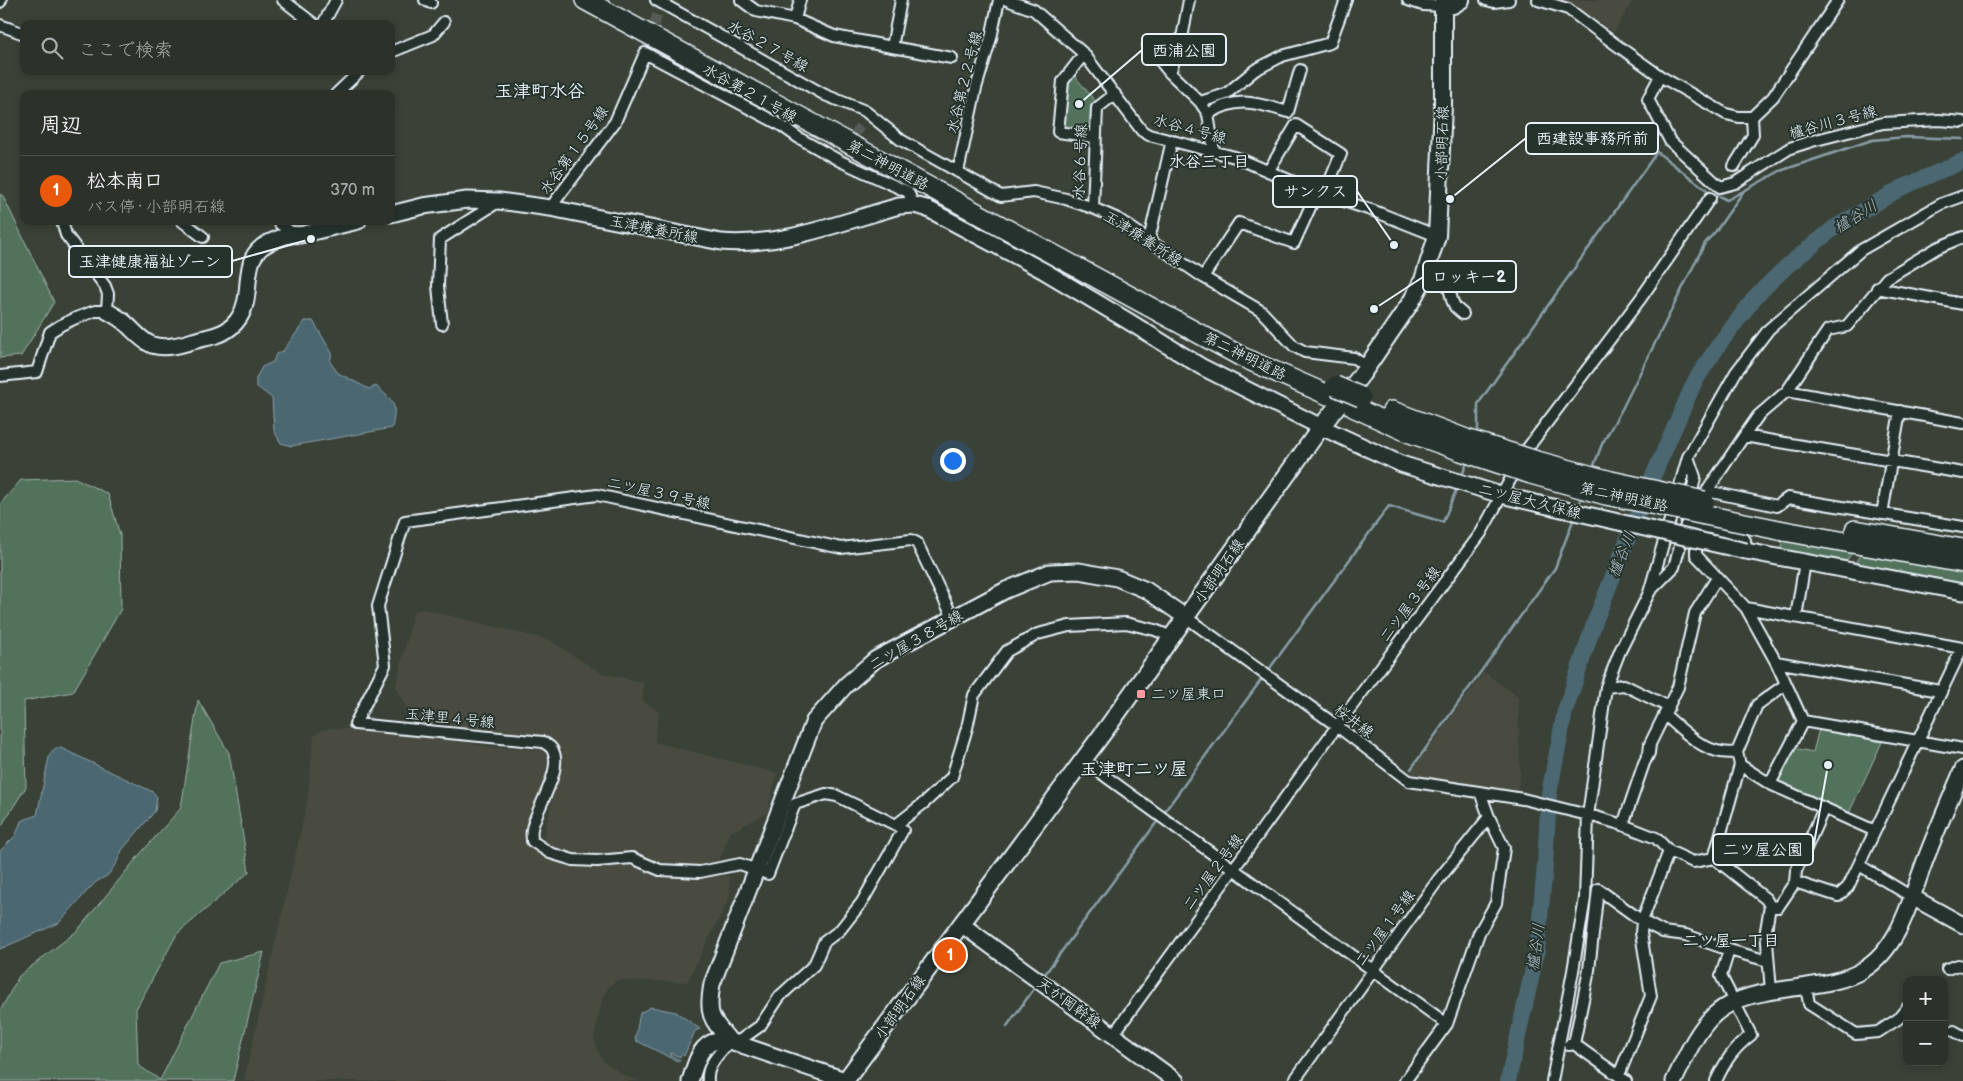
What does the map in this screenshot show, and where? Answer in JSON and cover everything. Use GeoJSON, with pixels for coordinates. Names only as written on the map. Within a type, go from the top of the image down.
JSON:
{"type":"FeatureCollection","features":[{"type":"Feature","properties":{"kind":"highway","name":"第二神明道路"},"geometry":{"type":"LineString","coordinates":[[584,0],[1242,357],[1357,402],[1413,420],[1463,445],[1537,461],[1784,525],[1963,562]]}},
{"type":"Feature","properties":{"kind":"highway","name":"第二神明道路"},"geometry":{"type":"LineString","coordinates":[[610,0],[1238,342],[1332,391]]}},
{"type":"Feature","properties":{"kind":"highway","name":"第二神明道路"},"geometry":{"type":"LineString","coordinates":[[1784,525],[1963,549]]}},
{"type":"Feature","properties":{"kind":"main road"},"geometry":{"type":"LineString","coordinates":[[1443,3],[1453,5],[1462,0]]}},
{"type":"Feature","properties":{"kind":"main road","name":"小部明石線"},"geometry":{"type":"LineString","coordinates":[[845,1081],[1187,618],[1321,427],[1367,367],[1411,302],[1426,272],[1437,236],[1442,145],[1443,3]]}},
{"type":"Feature","properties":{"kind":"street"},"geometry":{"type":"LineString","coordinates":[[283,0],[309,20]]}},
{"type":"Feature","properties":{"kind":"street"},"geometry":{"type":"LineString","coordinates":[[325,20],[336,0]]}},
{"type":"Feature","properties":{"kind":"street"},"geometry":{"type":"LineString","coordinates":[[741,0],[756,11],[795,19],[834,36],[952,58]]}},
{"type":"Feature","properties":{"kind":"street"},"geometry":{"type":"LineString","coordinates":[[795,19],[800,0]]}},
{"type":"Feature","properties":{"kind":"street"},"geometry":{"type":"LineString","coordinates":[[892,47],[901,0]]}},
{"type":"Feature","properties":{"kind":"street","name":"水谷第２２号線"},"geometry":{"type":"LineString","coordinates":[[958,172],[976,88],[991,38],[999,0]]}},
{"type":"Feature","properties":{"kind":"street","name":"水谷４号線"},"geometry":{"type":"LineString","coordinates":[[1007,0],[1034,10],[1084,54],[1142,131],[1149,135],[1214,150],[1269,170],[1320,194],[1374,211],[1437,236]]}},
{"type":"Feature","properties":{"kind":"street"},"geometry":{"type":"LineString","coordinates":[[1170,73],[1182,38],[1189,0]]}},
{"type":"Feature","properties":{"kind":"street"},"geometry":{"type":"LineString","coordinates":[[1200,102],[1226,94],[1255,70],[1282,56],[1330,43],[1346,0]]}},
{"type":"Feature","properties":{"kind":"street"},"geometry":{"type":"LineString","coordinates":[[1408,0],[1423,5],[1443,3]]}},
{"type":"Feature","properties":{"kind":"street"},"geometry":{"type":"LineString","coordinates":[[1486,0],[1494,2],[1509,0]]}},
{"type":"Feature","properties":{"kind":"street"},"geometry":{"type":"LineString","coordinates":[[1538,0],[1568,9],[1660,76],[1726,114],[1738,117],[1752,116],[1773,97],[1838,0]]}},
{"type":"Feature","properties":{"kind":"street","name":"水谷２７号線"},"geometry":{"type":"LineString","coordinates":[[660,1],[825,95],[865,111]]}},
{"type":"Feature","properties":{"kind":"street"},"geometry":{"type":"LineString","coordinates":[[395,50],[433,35],[444,22]]}},
{"type":"Feature","properties":{"kind":"street"},"geometry":{"type":"LineString","coordinates":[[0,25],[20,32]]}},
{"type":"Feature","properties":{"kind":"street"},"geometry":{"type":"LineString","coordinates":[[1148,46],[1170,73],[1200,102],[1208,114],[1214,150]]}},
{"type":"Feature","properties":{"kind":"street","name":"水谷第２１号線"},"geometry":{"type":"LineString","coordinates":[[645,53],[779,124],[799,138],[840,161]]}},
{"type":"Feature","properties":{"kind":"street","name":"水谷第１５号線"},"geometry":{"type":"LineString","coordinates":[[550,208],[615,122],[645,53]]}},
{"type":"Feature","properties":{"kind":"street"},"geometry":{"type":"LineString","coordinates":[[1084,54],[1063,81],[1058,132],[1094,137]]}},
{"type":"Feature","properties":{"kind":"street"},"geometry":{"type":"LineString","coordinates":[[1208,114],[1222,105],[1253,102],[1288,112],[1300,70]]}},
{"type":"Feature","properties":{"kind":"street"},"geometry":{"type":"LineString","coordinates":[[339,90],[352,75]]}},
{"type":"Feature","properties":{"kind":"street","name":"櫨谷川３号線"},"geometry":{"type":"LineString","coordinates":[[1660,76],[1648,99],[1670,141],[1720,187],[1735,184],[1790,148],[1812,140],[1883,123],[1939,120],[1963,122]]}},
{"type":"Feature","properties":{"kind":"street","name":"水谷６号線"},"geometry":{"type":"LineString","coordinates":[[1093,208],[1094,137],[1097,108],[1115,94]]}},
{"type":"Feature","properties":{"kind":"street"},"geometry":{"type":"LineString","coordinates":[[862,122],[865,111]]}},
{"type":"Feature","properties":{"kind":"street","name":"玉津療養所線"},"geometry":{"type":"LineString","coordinates":[[865,111],[901,140],[1001,196],[1034,192],[1066,199],[1118,219],[1261,312],[1294,346],[1306,352],[1354,358],[1367,367]]}},
{"type":"Feature","properties":{"kind":"street"},"geometry":{"type":"LineString","coordinates":[[1734,166],[1754,134],[1752,116]]}},
{"type":"Feature","properties":{"kind":"street"},"geometry":{"type":"LineString","coordinates":[[1203,276],[1239,223],[1294,243],[1341,154],[1296,125],[1269,170]]}},
{"type":"Feature","properties":{"kind":"street"},"geometry":{"type":"LineString","coordinates":[[1149,240],[1172,140]]}},
{"type":"Feature","properties":{"kind":"street","name":"玉津療養所線"},"geometry":{"type":"LineString","coordinates":[[840,161],[908,192],[914,205]]}},
{"type":"Feature","properties":{"kind":"street"},"geometry":{"type":"LineString","coordinates":[[1552,1081],[1585,898],[1584,815],[1606,687],[1620,651],[1649,592],[1688,457],[1736,372],[1769,329],[1861,250],[1941,204],[1963,196]]}},
{"type":"Feature","properties":{"kind":"street","name":"二ツ屋３号線"},"geometry":{"type":"LineString","coordinates":[[1337,726],[1481,533],[1527,450],[1642,298],[1710,198]]}},
{"type":"Feature","properties":{"kind":"street","name":"玉津療養所線"},"geometry":{"type":"LineString","coordinates":[[395,213],[424,206],[466,200],[499,201],[550,208],[721,242],[742,244],[782,239],[899,206],[914,205],[926,208],[978,234],[1128,320],[1202,368],[1321,427]]}},
{"type":"Feature","properties":{"kind":"street"},"geometry":{"type":"LineString","coordinates":[[442,324],[438,286],[440,239],[499,201]]}},
{"type":"Feature","properties":{"kind":"street"},"geometry":{"type":"LineString","coordinates":[[63,225],[66,235],[105,286],[108,294],[107,311]]}},
{"type":"Feature","properties":{"kind":"street"},"geometry":{"type":"LineString","coordinates":[[187,225],[203,237]]}},
{"type":"Feature","properties":{"kind":"street"},"geometry":{"type":"LineString","coordinates":[[281,225],[294,234],[300,235],[341,225]]}},
{"type":"Feature","properties":{"kind":"street"},"geometry":{"type":"LineString","coordinates":[[0,376],[37,372],[50,332],[76,318],[95,311],[107,311],[124,321],[139,336],[154,345],[176,346],[219,335],[238,319],[245,306],[250,262],[268,242],[294,234]]}},
{"type":"Feature","properties":{"kind":"street"},"geometry":{"type":"LineString","coordinates":[[1649,592],[1674,567],[1707,491],[1744,436],[1758,416],[1787,390],[1828,330],[1847,326],[1886,278],[1937,248],[1963,237]]}},
{"type":"Feature","properties":{"kind":"street"},"geometry":{"type":"LineString","coordinates":[[1426,272],[1442,278],[1448,283],[1455,307],[1462,314]]}},
{"type":"Feature","properties":{"kind":"street"},"geometry":{"type":"LineString","coordinates":[[1877,288],[1963,304]]}},
{"type":"Feature","properties":{"kind":"street"},"geometry":{"type":"LineString","coordinates":[[1787,390],[1963,422]]}},
{"type":"Feature","properties":{"kind":"street"},"geometry":{"type":"LineString","coordinates":[[1882,514],[1900,411]]}},
{"type":"Feature","properties":{"kind":"street","name":"二ツ屋大久保線"},"geometry":{"type":"LineString","coordinates":[[1321,427],[1401,464],[1501,495],[1746,551],[1963,592]]}},
{"type":"Feature","properties":{"kind":"street"},"geometry":{"type":"LineString","coordinates":[[1744,436],[1963,473]]}},
{"type":"Feature","properties":{"kind":"street"},"geometry":{"type":"LineString","coordinates":[[1688,457],[1695,477],[1692,526],[1696,555],[1746,608],[1776,662],[1803,721]]}},
{"type":"Feature","properties":{"kind":"street"},"geometry":{"type":"LineString","coordinates":[[1707,491],[1777,506],[1788,498],[1963,527]]}},
{"type":"Feature","properties":{"kind":"street","name":"二ツ屋３９号線"},"geometry":{"type":"LineString","coordinates":[[355,724],[385,665],[378,606],[405,521],[597,495],[841,548],[911,540],[916,544],[953,618]]}},
{"type":"Feature","properties":{"kind":"street"},"geometry":{"type":"LineString","coordinates":[[1692,526],[1725,536],[1739,537],[1745,540],[1746,551]]}},
{"type":"Feature","properties":{"kind":"street"},"geometry":{"type":"LineString","coordinates":[[1796,617],[1805,562]]}},
{"type":"Feature","properties":{"kind":"street","name":"二ツ屋３８号線"},"geometry":{"type":"LineString","coordinates":[[733,1042],[714,1022],[708,1006],[712,984],[814,721],[846,685],[876,659],[1006,590],[1050,572],[1079,571],[1117,578],[1146,590],[1187,618]]}},
{"type":"Feature","properties":{"kind":"street"},"geometry":{"type":"LineString","coordinates":[[1623,825],[1644,763],[1650,753],[1650,744],[1678,686],[1695,613],[1717,578]]}},
{"type":"Feature","properties":{"kind":"street"},"geometry":{"type":"LineString","coordinates":[[1746,608],[1962,648],[1848,886],[1838,896],[1795,882]]}},
{"type":"Feature","properties":{"kind":"street","name":"桜井線"},"geometry":{"type":"LineString","coordinates":[[1187,618],[1337,726],[1408,781],[1523,799],[1623,825],[1656,838],[1669,851],[1693,862],[1714,858]]}},
{"type":"Feature","properties":{"kind":"street"},"geometry":{"type":"LineString","coordinates":[[896,825],[924,803],[952,777],[967,728],[974,695],[1006,651],[1038,634],[1069,626],[1126,623],[1155,630],[1172,637]]}},
{"type":"Feature","properties":{"kind":"street"},"geometry":{"type":"LineString","coordinates":[[1776,662],[1940,691]]}},
{"type":"Feature","properties":{"kind":"street"},"geometry":{"type":"LineString","coordinates":[[1771,991],[1766,930],[1770,906],[1766,899],[1714,858],[1730,809],[1740,765],[1737,752],[1756,705],[1786,684]]}},
{"type":"Feature","properties":{"kind":"street"},"geometry":{"type":"LineString","coordinates":[[1606,687],[1624,685],[1667,711],[1700,745],[1726,754],[1737,752]]}},
{"type":"Feature","properties":{"kind":"street"},"geometry":{"type":"LineString","coordinates":[[1803,721],[1963,749]]}},
{"type":"Feature","properties":{"kind":"street"},"geometry":{"type":"LineString","coordinates":[[1770,784],[1803,721]]}},
{"type":"Feature","properties":{"kind":"street","name":"玉津里４号線"},"geometry":{"type":"LineString","coordinates":[[355,724],[543,742],[552,748],[554,765],[551,784],[532,828],[532,841],[550,852],[573,860],[596,861],[632,858],[660,870],[700,872],[740,864],[756,869]]}},
{"type":"Feature","properties":{"kind":"street","name":"二ツ屋２号線"},"geometry":{"type":"LineString","coordinates":[[1113,1035],[1337,726]]}},
{"type":"Feature","properties":{"kind":"street"},"geometry":{"type":"LineString","coordinates":[[1083,760],[1447,1024]]}},
{"type":"Feature","properties":{"kind":"street"},"geometry":{"type":"LineString","coordinates":[[1740,765],[1770,784],[1875,831]]}},
{"type":"Feature","properties":{"kind":"street"},"geometry":{"type":"LineString","coordinates":[[1674,1081],[1704,1026],[1716,1013],[1734,1002],[1771,991],[1828,983],[1863,970],[1890,944],[1912,897],[1963,769]]}},
{"type":"Feature","properties":{"kind":"street"},"geometry":{"type":"LineString","coordinates":[[1405,1081],[1447,1024],[1479,933],[1496,903],[1504,848],[1489,817],[1480,792]]}},
{"type":"Feature","properties":{"kind":"street"},"geometry":{"type":"LineString","coordinates":[[708,1081],[707,1073],[710,1067],[733,1042],[760,1026],[780,996],[814,965],[824,942],[840,930],[862,902],[903,830],[837,796],[826,794],[810,798],[794,804],[768,874],[756,869]]}},
{"type":"Feature","properties":{"kind":"street"},"geometry":{"type":"LineString","coordinates":[[1770,906],[1778,907],[1795,882],[1796,871],[1824,808]]}},
{"type":"Feature","properties":{"kind":"street","name":"二ツ屋１号線"},"geometry":{"type":"LineString","coordinates":[[1294,1081],[1438,880],[1489,817]]}},
{"type":"Feature","properties":{"kind":"street"},"geometry":{"type":"LineString","coordinates":[[1558,1047],[1574,1044],[1622,1078],[1651,996],[1641,933],[1642,921],[1669,851]]}},
{"type":"Feature","properties":{"kind":"street"},"geometry":{"type":"LineString","coordinates":[[1859,865],[1912,897],[1962,921]]}},
{"type":"Feature","properties":{"kind":"street"},"geometry":{"type":"LineString","coordinates":[[1574,1044],[1590,970],[1598,889],[1642,921],[1663,932],[1686,935],[1768,961]]}},
{"type":"Feature","properties":{"kind":"street","name":"天が岡幹線"},"geometry":{"type":"LineString","coordinates":[[961,924],[1176,1081]]}},
{"type":"Feature","properties":{"kind":"street"},"geometry":{"type":"LineString","coordinates":[[1716,1081],[1728,1056],[1751,1035],[1721,976],[1729,950]]}},
{"type":"Feature","properties":{"kind":"street"},"geometry":{"type":"LineString","coordinates":[[1947,969],[1958,965],[1963,966]]}},
{"type":"Feature","properties":{"kind":"street"},"geometry":{"type":"LineString","coordinates":[[1806,986],[1809,1004],[1856,1034],[1878,1032],[1898,1020],[1903,1013]]}},
{"type":"Feature","properties":{"kind":"street"},"geometry":{"type":"LineString","coordinates":[[690,1081],[698,1058],[707,1044],[719,1040],[733,1042],[845,1081]]}},
{"type":"Feature","properties":{"kind":"shaded area"},"geometry":{"type":"Polygon","coordinates":[[[1557,0],[1633,0],[1614,32],[1566,2],[1557,0]]]}},
{"type":"Feature","properties":{"kind":"shaded area"},"geometry":{"type":"Polygon","coordinates":[[[423,609],[549,640],[601,673],[643,683],[643,701],[659,712],[654,742],[777,773],[767,813],[731,832],[717,864],[703,869],[657,867],[630,857],[584,859],[560,853],[543,842],[561,757],[557,745],[545,737],[443,724],[414,724],[396,686],[414,611],[423,609]]]}},
{"type":"Feature","properties":{"kind":"shaded area"},"geometry":{"type":"Polygon","coordinates":[[[1484,672],[1518,697],[1520,774],[1516,796],[1409,775],[1484,672]]]}},
{"type":"Feature","properties":{"kind":"shaded area"},"geometry":{"type":"Polygon","coordinates":[[[332,728],[394,730],[489,747],[552,751],[548,780],[530,818],[525,840],[563,865],[584,869],[628,864],[660,876],[729,876],[730,896],[687,982],[617,980],[608,988],[602,998],[594,1037],[597,1050],[604,1062],[625,1076],[640,1081],[244,1081],[307,804],[314,736],[322,730],[332,728]]]}},
{"type":"Feature","properties":{"kind":"green space"},"geometry":{"type":"Polygon","coordinates":[[[1073,74],[1096,102],[1091,106],[1089,132],[1065,129],[1061,126],[1067,84],[1073,74]]]}},
{"type":"Feature","properties":{"kind":"green space"},"geometry":{"type":"Polygon","coordinates":[[[0,194],[3,196],[54,302],[21,356],[0,358],[0,194]]]}},
{"type":"Feature","properties":{"kind":"green space"},"geometry":{"type":"Polygon","coordinates":[[[75,478],[108,494],[120,535],[121,609],[73,692],[24,701],[26,787],[0,828],[0,504],[21,480],[75,478]]]}},
{"type":"Feature","properties":{"kind":"green space"},"geometry":{"type":"Polygon","coordinates":[[[1782,540],[1852,553],[1844,564],[1788,554],[1781,548],[1782,540]]]}},
{"type":"Feature","properties":{"kind":"green space"},"geometry":{"type":"Polygon","coordinates":[[[1860,555],[1963,573],[1963,585],[1853,566],[1860,555]]]}},
{"type":"Feature","properties":{"kind":"green space"},"geometry":{"type":"Polygon","coordinates":[[[198,700],[229,753],[249,872],[177,934],[136,1009],[138,1065],[160,1080],[219,963],[264,952],[233,1081],[0,1081],[0,1011],[19,976],[77,931],[181,808],[198,700]]]}},
{"type":"Feature","properties":{"kind":"green space"},"geometry":{"type":"Polygon","coordinates":[[[1819,729],[1882,742],[1849,813],[1779,783],[1778,778],[1793,748],[1813,752],[1819,729]]]}},
{"type":"Feature","properties":{"kind":"water"},"geometry":{"type":"Polygon","coordinates":[[[305,321],[313,321],[332,353],[330,362],[338,373],[369,389],[376,386],[391,400],[394,408],[392,428],[291,446],[281,443],[274,431],[272,398],[256,386],[256,378],[262,367],[273,362],[276,354],[283,351],[305,321]]]}},
{"type":"Feature","properties":{"kind":"water"},"geometry":{"type":"Polygon","coordinates":[[[56,748],[61,748],[153,792],[157,797],[155,811],[122,850],[117,862],[108,875],[96,882],[59,923],[0,949],[0,851],[16,835],[21,821],[37,815],[49,757],[56,748]]]}},
{"type":"Feature","properties":{"kind":"water"},"geometry":{"type":"Polygon","coordinates":[[[651,1007],[676,1012],[700,1029],[695,1031],[684,1056],[681,1054],[680,1057],[671,1053],[670,1055],[680,1060],[679,1062],[635,1040],[640,1013],[651,1007]]]}},
{"type":"Feature","properties":{"kind":"waterway"},"geometry":{"type":"LineString","coordinates":[[1476,435],[1478,429],[1478,404],[1657,152],[1708,191],[1727,200],[1780,171],[1872,140],[1906,137],[1963,139]]}},
{"type":"Feature","properties":{"kind":"waterway","name":"櫨谷川"},"geometry":{"type":"LineString","coordinates":[[1508,1081],[1537,951],[1549,794],[1565,711],[1594,624],[1650,483],[1695,381],[1718,346],[1756,296],[1787,266],[1834,228],[1901,188],[1963,161]]}},
{"type":"Feature","properties":{"kind":"waterway"},"geometry":{"type":"LineString","coordinates":[[1593,468],[1602,444],[1622,409],[1705,243],[1716,231],[1743,192]]}},
{"type":"Feature","properties":{"kind":"waterway"},"geometry":{"type":"LineString","coordinates":[[1461,478],[1468,460]]}},
{"type":"Feature","properties":{"kind":"waterway"},"geometry":{"type":"LineString","coordinates":[[1267,672],[1389,506],[1443,522],[1457,488]]}},
{"type":"Feature","properties":{"kind":"waterway"},"geometry":{"type":"LineString","coordinates":[[1578,508],[1582,496]]}},
{"type":"Feature","properties":{"kind":"waterway"},"geometry":{"type":"LineString","coordinates":[[1411,769],[1555,568],[1574,518]]}},
{"type":"Feature","properties":{"kind":"waterway"},"geometry":{"type":"LineString","coordinates":[[1162,815],[1264,676]]}},
{"type":"Feature","properties":{"kind":"waterway"},"geometry":{"type":"LineString","coordinates":[[1042,978],[1159,819]]}},
{"type":"Feature","properties":{"kind":"waterway"},"geometry":{"type":"LineString","coordinates":[[1007,1026],[1036,986]]}},
{"type":"Feature","properties":{"kind":"tunnel"},"geometry":{"type":"LineString","coordinates":[[645,53],[661,3]]}},
{"type":"Feature","properties":{"kind":"tunnel"},"geometry":{"type":"LineString","coordinates":[[840,161],[862,122]]}},
{"type":"Feature","properties":{"kind":"place","name":"西浦公園"},"geometry":{"type":"Point","coordinates":[1079,104]}},
{"type":"Feature","properties":{"kind":"place","name":"西建設事務所前"},"geometry":{"type":"Point","coordinates":[1450,199]}},
{"type":"Feature","properties":{"kind":"place","name":"玉津健康福祉ゾーン"},"geometry":{"type":"Point","coordinates":[311,239]}},
{"type":"Feature","properties":{"kind":"place","name":"サンクス"},"geometry":{"type":"Point","coordinates":[1394,245]}},
{"type":"Feature","properties":{"kind":"place","name":"ロッキー2"},"geometry":{"type":"Point","coordinates":[1374,309]}},
{"type":"Feature","properties":{"kind":"place","name":"二ツ屋東口"},"geometry":{"type":"Point","coordinates":[1141,694]}},
{"type":"Feature","properties":{"kind":"place","name":"二ツ屋公園"},"geometry":{"type":"Point","coordinates":[1828,765]}},
{"type":"Feature","properties":{"kind":"place","name":"松本南口"},"geometry":{"type":"Point","coordinates":[950,955]}},
{"type":"Feature","properties":{"kind":"district","name":"玉津町水谷"},"geometry":{"type":"Point","coordinates":[540,91]}},
{"type":"Feature","properties":{"kind":"district","name":"水谷三丁目"},"geometry":{"type":"Point","coordinates":[1209,161]}},
{"type":"Feature","properties":{"kind":"district","name":"玉津町二ツ屋"},"geometry":{"type":"Point","coordinates":[1134,769]}},
{"type":"Feature","properties":{"kind":"district","name":"二ツ屋一丁目"},"geometry":{"type":"Point","coordinates":[1731,940]}}]}
